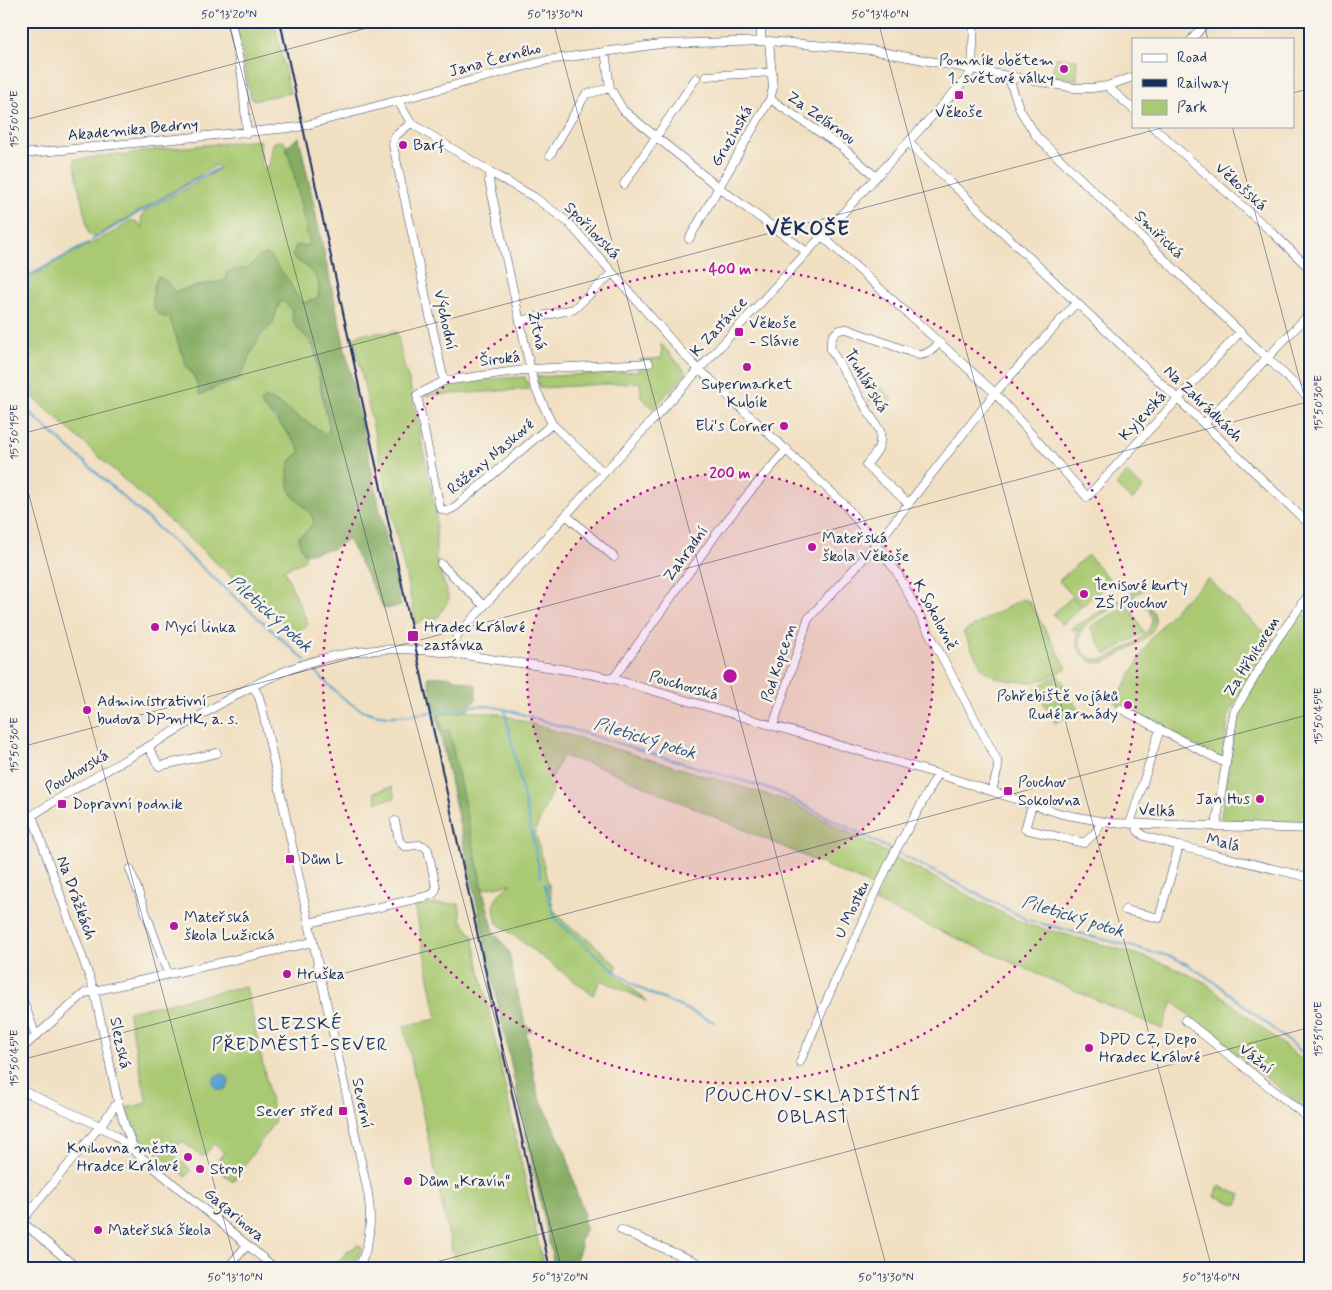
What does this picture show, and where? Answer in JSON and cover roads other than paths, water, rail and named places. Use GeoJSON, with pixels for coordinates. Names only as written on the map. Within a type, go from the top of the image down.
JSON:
{"type":"FeatureCollection","features":[{"type":"Feature","properties":{"kind":"street"},"geometry":{"type":"LineString","coordinates":[[231,21],[242,76],[247,133]]}},
{"type":"Feature","properties":{"kind":"street","name":"Za Zelárnou"},"geometry":{"type":"LineString","coordinates":[[761,21],[772,72],[773,88],[770,99],[843,148],[876,178]]}},
{"type":"Feature","properties":{"kind":"street"},"geometry":{"type":"LineString","coordinates":[[972,69],[974,21]]}},
{"type":"Feature","properties":{"kind":"street"},"geometry":{"type":"LineString","coordinates":[[1193,38],[1206,21]]}},
{"type":"Feature","properties":{"kind":"street","name":"Jana Černého"},"geometry":{"type":"LineString","coordinates":[[299,127],[548,60],[660,44],[765,41],[871,50],[1074,88],[1107,86],[1132,77]]}},
{"type":"Feature","properties":{"kind":"street","name":"Gruzínská"},"geometry":{"type":"LineString","coordinates":[[605,51],[610,88],[623,110],[718,187],[807,252]]}},
{"type":"Feature","properties":{"kind":"street","name":"K Zastávce"},"geometry":{"type":"LineString","coordinates":[[452,653],[457,636],[968,77],[972,69]]}},
{"type":"Feature","properties":{"kind":"street"},"geometry":{"type":"LineString","coordinates":[[706,76],[772,72]]}},
{"type":"Feature","properties":{"kind":"street","name":"Smiřická"},"geometry":{"type":"LineString","coordinates":[[1008,76],[1020,110],[1037,137],[1311,400]]}},
{"type":"Feature","properties":{"kind":"street"},"geometry":{"type":"LineString","coordinates":[[624,184],[696,78]]}},
{"type":"Feature","properties":{"kind":"street"},"geometry":{"type":"LineString","coordinates":[[1107,86],[1132,108]]}},
{"type":"Feature","properties":{"kind":"street"},"geometry":{"type":"LineString","coordinates":[[550,156],[586,94],[610,88]]}},
{"type":"Feature","properties":{"kind":"street","name":"Gruzínská"},"geometry":{"type":"LineString","coordinates":[[689,239],[770,99]]}},
{"type":"Feature","properties":{"kind":"street","name":"Spořilovská"},"geometry":{"type":"LineString","coordinates":[[398,101],[411,123],[534,197],[561,216],[580,234],[679,350],[699,370]]}},
{"type":"Feature","properties":{"kind":"street","name":"Východní"},"geometry":{"type":"LineString","coordinates":[[411,123],[394,137],[393,145],[444,380]]}},
{"type":"Feature","properties":{"kind":"street","name":"Akademika Bedrny"},"geometry":{"type":"LineString","coordinates":[[21,154],[299,127]]}},
{"type":"Feature","properties":{"kind":"street","name":"Věkošská"},"geometry":{"type":"LineString","coordinates":[[1154,128],[1274,234],[1311,270]]}},
{"type":"Feature","properties":{"kind":"street","name":"Na Zahrádkách"},"geometry":{"type":"LineString","coordinates":[[908,142],[1311,526]]}},
{"type":"Feature","properties":{"kind":"street","name":"Žitná"},"geometry":{"type":"LineString","coordinates":[[490,172],[489,181],[534,385],[552,424],[604,473]]}},
{"type":"Feature","properties":{"kind":"street"},"geometry":{"type":"LineString","coordinates":[[822,236],[995,393]]}},
{"type":"Feature","properties":{"kind":"street"},"geometry":{"type":"LineString","coordinates":[[520,321],[574,309],[612,273]]}},
{"type":"Feature","properties":{"kind":"street"},"geometry":{"type":"LineString","coordinates":[[876,545],[995,393],[1076,303]]}},
{"type":"Feature","properties":{"kind":"street"},"geometry":{"type":"LineString","coordinates":[[1204,424],[1311,312]]}},
{"type":"Feature","properties":{"kind":"street","name":"Truhlářská"},"geometry":{"type":"LineString","coordinates":[[909,504],[866,465],[878,451],[882,442],[880,431],[831,350],[830,344],[832,338],[842,329],[847,329],[919,355],[930,352],[939,342]]}},
{"type":"Feature","properties":{"kind":"street","name":"Kyjevská"},"geometry":{"type":"LineString","coordinates":[[995,393],[1087,497],[1240,332]]}},
{"type":"Feature","properties":{"kind":"street","name":"Široká"},"geometry":{"type":"LineString","coordinates":[[444,380],[531,369],[649,363]]}},
{"type":"Feature","properties":{"kind":"street","name":"K Sokolovně"},"geometry":{"type":"LineString","coordinates":[[699,370],[787,449],[846,506],[896,571],[997,760],[998,768],[992,791]]}},
{"type":"Feature","properties":{"kind":"street","name":"Růženy Naskové"},"geometry":{"type":"LineString","coordinates":[[444,380],[417,395],[440,508],[447,510],[455,507],[552,424]]}},
{"type":"Feature","properties":{"kind":"street","name":"Zahradní"},"geometry":{"type":"LineString","coordinates":[[613,679],[720,529],[787,449]]}},
{"type":"Feature","properties":{"kind":"street"},"geometry":{"type":"LineString","coordinates":[[566,515],[614,557]]}},
{"type":"Feature","properties":{"kind":"street","name":"Pod Kopcem"},"geometry":{"type":"LineString","coordinates":[[773,726],[808,619],[876,545]]}},
{"type":"Feature","properties":{"kind":"street"},"geometry":{"type":"LineString","coordinates":[[441,564],[484,606]]}},
{"type":"Feature","properties":{"kind":"street","name":"Za Hřbitovem"},"geometry":{"type":"LineString","coordinates":[[1216,826],[1234,712],[1276,641],[1311,591]]}},
{"type":"Feature","properties":{"kind":"street"},"geometry":{"type":"LineString","coordinates":[[1301,604],[1311,610]]}},
{"type":"Feature","properties":{"kind":"street","name":"Pouchovská"},"geometry":{"type":"LineString","coordinates":[[21,823],[253,686],[292,668],[320,659],[386,649],[452,653],[582,672],[613,679],[938,774],[1062,814],[1100,822],[1132,824]]}},
{"type":"Feature","properties":{"kind":"street","name":"Severní"},"geometry":{"type":"LineString","coordinates":[[253,686],[262,708],[370,1204],[368,1240],[365,1254],[358,1269]]}},
{"type":"Feature","properties":{"kind":"street"},"geometry":{"type":"LineString","coordinates":[[1121,709],[1225,764]]}},
{"type":"Feature","properties":{"kind":"street","name":"Velká"},"geometry":{"type":"LineString","coordinates":[[1160,729],[1132,824],[1311,829]]}},
{"type":"Feature","properties":{"kind":"street"},"geometry":{"type":"LineString","coordinates":[[148,747],[159,766],[216,754]]}},
{"type":"Feature","properties":{"kind":"street","name":"U Mostku"},"geometry":{"type":"LineString","coordinates":[[800,1062],[891,858],[938,774]]}},
{"type":"Feature","properties":{"kind":"street"},"geometry":{"type":"LineString","coordinates":[[1032,804],[1025,829],[1084,843],[1096,832],[1100,822]]}},
{"type":"Feature","properties":{"kind":"street","name":"Na Drážkách"},"geometry":{"type":"LineString","coordinates":[[32,815],[94,990]]}},
{"type":"Feature","properties":{"kind":"street"},"geometry":{"type":"LineString","coordinates":[[309,923],[424,897],[436,891],[428,850],[421,844],[404,846],[399,840],[395,821]]}},
{"type":"Feature","properties":{"kind":"street","name":"Malá"},"geometry":{"type":"LineString","coordinates":[[1132,824],[1144,836],[1311,878]]}},
{"type":"Feature","properties":{"kind":"street"},"geometry":{"type":"LineString","coordinates":[[1125,910],[1159,918],[1179,846]]}},
{"type":"Feature","properties":{"kind":"street"},"geometry":{"type":"LineString","coordinates":[[130,869],[168,974]]}},
{"type":"Feature","properties":{"kind":"street"},"geometry":{"type":"LineString","coordinates":[[21,1049],[85,993],[313,942]]}},
{"type":"Feature","properties":{"kind":"street","name":"Slezská"},"geometry":{"type":"LineString","coordinates":[[94,990],[118,1102],[135,1151]]}},
{"type":"Feature","properties":{"kind":"street"},"geometry":{"type":"LineString","coordinates":[[21,995],[36,1036]]}},
{"type":"Feature","properties":{"kind":"street","name":"Vážní"},"geometry":{"type":"LineString","coordinates":[[1185,1020],[1311,1120]]}},
{"type":"Feature","properties":{"kind":"street","name":"Gagarinova"},"geometry":{"type":"LineString","coordinates":[[21,1090],[100,1126],[116,1136],[276,1269]]}},
{"type":"Feature","properties":{"kind":"street"},"geometry":{"type":"LineString","coordinates":[[78,1269],[21,1222],[118,1102]]}},
{"type":"Feature","properties":{"kind":"street"},"geometry":{"type":"LineString","coordinates":[[621,1230],[712,1269]]}},
{"type":"Feature","properties":{"kind":"street"},"geometry":{"type":"LineString","coordinates":[[227,1269],[247,1245]]}},
{"type":"Feature","properties":{"kind":"water"},"geometry":{"type":"Polygon","coordinates":[[[218,1074],[224,1074],[229,1079],[227,1088],[218,1090],[213,1085],[213,1079],[218,1074]]]}},
{"type":"Feature","properties":{"kind":"waterway"},"geometry":{"type":"LineString","coordinates":[[92,240],[217,169]]}},
{"type":"Feature","properties":{"kind":"waterway"},"geometry":{"type":"LineString","coordinates":[[21,280],[89,243]]}},
{"type":"Feature","properties":{"kind":"waterway","name":"Piletický potok"},"geometry":{"type":"LineString","coordinates":[[21,405],[306,661]]}},
{"type":"Feature","properties":{"kind":"waterway","name":"Piletický potok"},"geometry":{"type":"LineString","coordinates":[[309,665],[342,697],[357,707],[377,715],[404,716],[478,706],[504,709],[776,791],[892,850]]}},
{"type":"Feature","properties":{"kind":"waterway"},"geometry":{"type":"LineString","coordinates":[[505,711],[541,877]]}},
{"type":"Feature","properties":{"kind":"waterway","name":"Piletický potok"},"geometry":{"type":"LineString","coordinates":[[896,852],[1028,920],[1172,957],[1185,963],[1216,983],[1311,1059]]}},
{"type":"Feature","properties":{"kind":"waterway"},"geometry":{"type":"LineString","coordinates":[[544,883],[556,920],[616,972],[639,988],[714,1022]]}},
{"type":"Feature","properties":{"kind":"railway"},"geometry":{"type":"LineString","coordinates":[[280,21],[550,1269]]}},
{"type":"Feature","properties":{"kind":"place","name":"Pomník obětem 1. světové války"},"geometry":{"type":"Point","coordinates":[1064,69]}},
{"type":"Feature","properties":{"kind":"place","name":"Věkoše"},"geometry":{"type":"Point","coordinates":[959,95]}},
{"type":"Feature","properties":{"kind":"place","name":"Barf"},"geometry":{"type":"Point","coordinates":[403,145]}},
{"type":"Feature","properties":{"kind":"place","name":"Věkoše - Slávie"},"geometry":{"type":"Point","coordinates":[739,332]}},
{"type":"Feature","properties":{"kind":"place","name":"Supermarket Kubík"},"geometry":{"type":"Point","coordinates":[747,367]}},
{"type":"Feature","properties":{"kind":"place","name":"Eli's Corner"},"geometry":{"type":"Point","coordinates":[784,426]}},
{"type":"Feature","properties":{"kind":"place","name":"Mateřská škola Věkoše"},"geometry":{"type":"Point","coordinates":[812,547]}},
{"type":"Feature","properties":{"kind":"place","name":"Tenisové kurty ZŠ Pouchov"},"geometry":{"type":"Point","coordinates":[1084,594]}},
{"type":"Feature","properties":{"kind":"place","name":"Mycí linka"},"geometry":{"type":"Point","coordinates":[155,627]}},
{"type":"Feature","properties":{"kind":"place","name":"Hradec Králové zastávka"},"geometry":{"type":"Point","coordinates":[413,636]}},
{"type":"Feature","properties":{"kind":"place","name":"Pohřebiště vojáků Rudé armády"},"geometry":{"type":"Point","coordinates":[1128,705]}},
{"type":"Feature","properties":{"kind":"place","name":"Administrativní budova DPmHK, a. s."},"geometry":{"type":"Point","coordinates":[87,710]}},
{"type":"Feature","properties":{"kind":"place","name":"Pouchov Sokolovna"},"geometry":{"type":"Point","coordinates":[1008,791]}},
{"type":"Feature","properties":{"kind":"place","name":"Jan Hus"},"geometry":{"type":"Point","coordinates":[1260,799]}},
{"type":"Feature","properties":{"kind":"place","name":"Dopravní podnik"},"geometry":{"type":"Point","coordinates":[62,804]}},
{"type":"Feature","properties":{"kind":"place","name":"Dům L"},"geometry":{"type":"Point","coordinates":[290,859]}},
{"type":"Feature","properties":{"kind":"place","name":"Mateřská škola Lužická"},"geometry":{"type":"Point","coordinates":[174,926]}},
{"type":"Feature","properties":{"kind":"place","name":"Hruška"},"geometry":{"type":"Point","coordinates":[287,974]}},
{"type":"Feature","properties":{"kind":"place","name":"DPD CZ, Depo Hradec Králové"},"geometry":{"type":"Point","coordinates":[1089,1048]}},
{"type":"Feature","properties":{"kind":"place","name":"Sever střed"},"geometry":{"type":"Point","coordinates":[343,1111]}},
{"type":"Feature","properties":{"kind":"place","name":"Knihovna města Hradce Králové"},"geometry":{"type":"Point","coordinates":[188,1157]}},
{"type":"Feature","properties":{"kind":"place","name":"Strop"},"geometry":{"type":"Point","coordinates":[200,1169]}},
{"type":"Feature","properties":{"kind":"place","name":"Dům „Kravín“"},"geometry":{"type":"Point","coordinates":[408,1181]}},
{"type":"Feature","properties":{"kind":"place","name":"Mateřská škola"},"geometry":{"type":"Point","coordinates":[98,1230]}},
{"type":"Feature","properties":{"kind":"district","name":"VĚKOŠE"},"geometry":{"type":"Point","coordinates":[808,229]}},
{"type":"Feature","properties":{"kind":"district","name":"SLEZSKÉ PŘEDMĚSTÍ-SEVER"},"geometry":{"type":"Point","coordinates":[300,1034]}},
{"type":"Feature","properties":{"kind":"district","name":"POUCHOV-SKLADIŠTNÍ OBLAST"},"geometry":{"type":"Point","coordinates":[813,1106]}}]}
